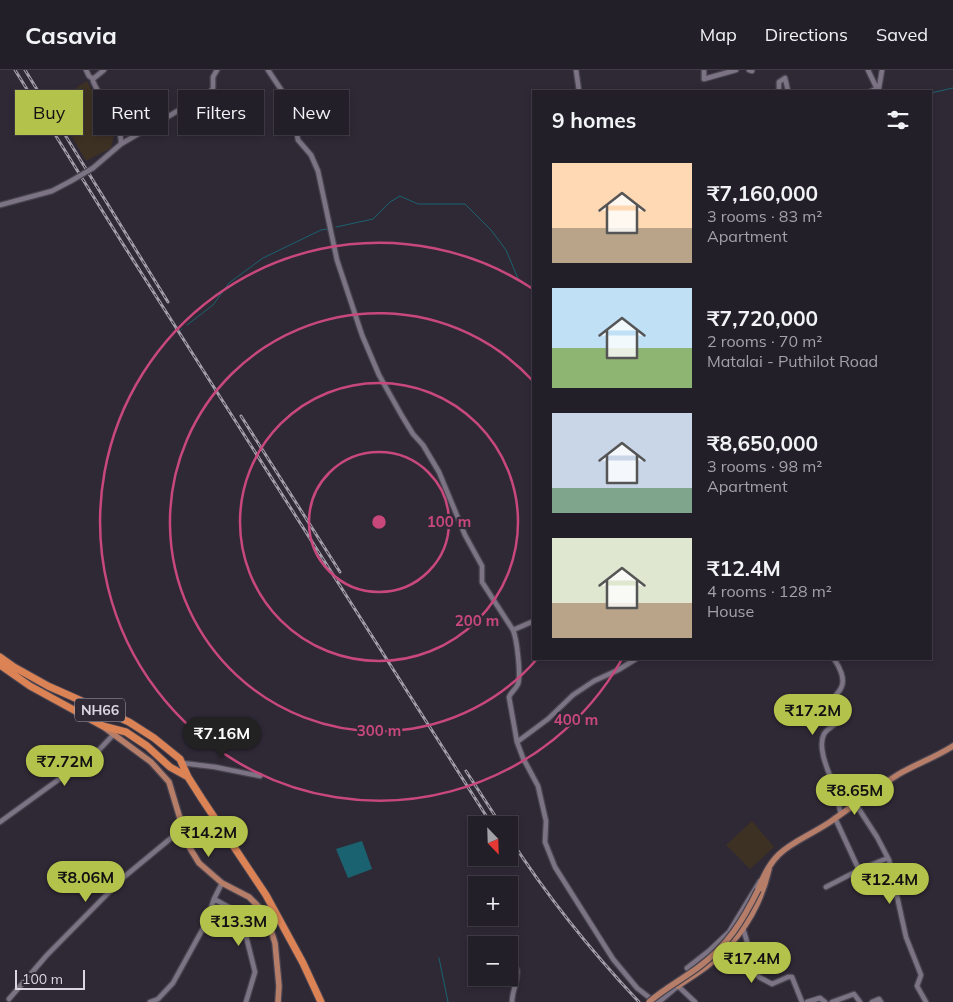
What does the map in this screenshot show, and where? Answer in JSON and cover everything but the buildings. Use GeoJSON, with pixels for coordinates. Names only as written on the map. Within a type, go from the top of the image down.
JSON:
{"type":"FeatureCollection","features":[{"type":"Feature","properties":{"kind":"highway","name":"NH66"},"geometry":{"type":"LineString","coordinates":[[0,657],[48,686],[129,722],[154,738],[180,760],[188,777],[266,895],[303,963],[321,1002]]}},
{"type":"Feature","properties":{"kind":"highway","name":"NH66"},"geometry":{"type":"LineString","coordinates":[[0,665],[30,686],[103,726],[126,732],[147,746],[170,767],[188,777]]}},
{"type":"Feature","properties":{"kind":"main road","name":"NH66"},"geometry":{"type":"LineString","coordinates":[[103,726],[151,762],[169,782],[182,829],[188,845],[199,863],[222,883],[249,897],[260,908],[269,924],[275,943],[279,986],[278,1002]]}},
{"type":"Feature","properties":{"kind":"main road"},"geometry":{"type":"LineString","coordinates":[[649,1002],[660,992],[699,967],[712,956],[742,921],[770,864],[786,847],[838,816],[900,773],[953,746]]}},
{"type":"Feature","properties":{"kind":"main road"},"geometry":{"type":"LineString","coordinates":[[678,986],[707,966],[743,928],[757,907],[770,864]]}},
{"type":"Feature","properties":{"kind":"street"},"geometry":{"type":"LineString","coordinates":[[86,70],[93,79],[117,126],[121,144]]}},
{"type":"Feature","properties":{"kind":"street"},"geometry":{"type":"LineString","coordinates":[[93,79],[104,70]]}},
{"type":"Feature","properties":{"kind":"street"},"geometry":{"type":"LineString","coordinates":[[0,205],[52,191],[93,168],[121,144],[210,92],[214,88],[213,77],[217,70]]}},
{"type":"Feature","properties":{"kind":"street"},"geometry":{"type":"LineString","coordinates":[[268,70],[284,94],[294,119],[298,140],[311,155],[318,171],[337,260],[362,335],[379,375],[413,434],[424,445],[439,472],[465,535],[480,560],[482,582],[513,630],[516,638],[519,680],[509,697],[523,758],[538,786],[546,821],[545,842],[555,867],[613,959],[637,988],[655,1002]]}},
{"type":"Feature","properties":{"kind":"street"},"geometry":{"type":"LineString","coordinates":[[576,70],[579,90]]}},
{"type":"Feature","properties":{"kind":"street"},"geometry":{"type":"LineString","coordinates":[[704,70],[704,79],[736,70]]}},
{"type":"Feature","properties":{"kind":"street"},"geometry":{"type":"LineString","coordinates":[[868,70],[875,90]]}},
{"type":"Feature","properties":{"kind":"street"},"geometry":{"type":"LineString","coordinates":[[876,90],[879,88],[882,70]]}},
{"type":"Feature","properties":{"kind":"street"},"geometry":{"type":"LineString","coordinates":[[779,90],[779,82],[785,78],[788,90]]}},
{"type":"Feature","properties":{"kind":"street"},"geometry":{"type":"LineString","coordinates":[[513,630],[532,623]]}},
{"type":"Feature","properties":{"kind":"street"},"geometry":{"type":"LineString","coordinates":[[518,742],[548,719],[574,695],[594,681],[634,660]]}},
{"type":"Feature","properties":{"kind":"street"},"geometry":{"type":"LineString","coordinates":[[835,660],[841,670],[842,681],[842,687],[836,695],[838,721],[823,736],[823,754],[836,794],[838,816],[859,870]]}},
{"type":"Feature","properties":{"kind":"street"},"geometry":{"type":"LineString","coordinates":[[0,822],[98,751],[114,734]]}},
{"type":"Feature","properties":{"kind":"street"},"geometry":{"type":"LineString","coordinates":[[182,763],[260,776]]}},
{"type":"Feature","properties":{"kind":"street"},"geometry":{"type":"LineString","coordinates":[[856,803],[888,858],[906,936],[921,975],[917,986],[926,1002]]}},
{"type":"Feature","properties":{"kind":"street"},"geometry":{"type":"LineString","coordinates":[[9,999],[48,955],[124,877],[182,829]]}},
{"type":"Feature","properties":{"kind":"street"},"geometry":{"type":"LineString","coordinates":[[826,887],[888,858]]}},
{"type":"Feature","properties":{"kind":"street"},"geometry":{"type":"LineString","coordinates":[[692,976],[687,968],[729,932],[762,878]]}},
{"type":"Feature","properties":{"kind":"street"},"geometry":{"type":"LineString","coordinates":[[150,1002],[158,999],[173,982],[206,923],[222,883]]}},
{"type":"Feature","properties":{"kind":"street"},"geometry":{"type":"LineString","coordinates":[[214,899],[236,911],[242,920],[255,972],[246,1002]]}},
{"type":"Feature","properties":{"kind":"street"},"geometry":{"type":"LineString","coordinates":[[743,928],[756,973],[759,977],[772,984],[788,976],[792,977],[802,1002]]}},
{"type":"Feature","properties":{"kind":"street"},"geometry":{"type":"LineString","coordinates":[[512,1002],[515,986]]}},
{"type":"Feature","properties":{"kind":"street"},"geometry":{"type":"LineString","coordinates":[[659,1002],[678,986],[695,1002]]}},
{"type":"Feature","properties":{"kind":"street"},"geometry":{"type":"LineString","coordinates":[[832,1002],[854,994],[860,1002]]}},
{"type":"Feature","properties":{"kind":"street"},"geometry":{"type":"LineString","coordinates":[[807,1002],[820,998],[825,1002]]}},
{"type":"Feature","properties":{"kind":"street"},"geometry":{"type":"LineString","coordinates":[[872,1002],[879,999],[881,1002]]}},
{"type":"Feature","properties":{"kind":"shaded area"},"geometry":{"type":"Polygon","coordinates":[[[87,81],[93,93],[93,135],[114,135],[111,148],[86,161],[71,135],[83,135],[83,90],[72,90],[87,81]]]}},
{"type":"Feature","properties":{"kind":"shaded area"},"geometry":{"type":"Polygon","coordinates":[[[752,821],[774,847],[750,869],[726,845],[752,821]]]}},
{"type":"Feature","properties":{"kind":"water"},"geometry":{"type":"Polygon","coordinates":[[[362,841],[372,869],[348,878],[336,849],[362,841]]]}},
{"type":"Feature","properties":{"kind":"waterway"},"geometry":{"type":"LineString","coordinates":[[932,93],[953,88]]}},
{"type":"Feature","properties":{"kind":"waterway"},"geometry":{"type":"LineString","coordinates":[[336,227],[373,219],[390,202],[400,196],[418,204],[465,204],[491,230],[506,250],[519,281],[532,288]]}},
{"type":"Feature","properties":{"kind":"waterway"},"geometry":{"type":"LineString","coordinates":[[187,325],[213,305],[229,283],[263,258],[321,230],[328,229]]}},
{"type":"Feature","properties":{"kind":"waterway"},"geometry":{"type":"LineString","coordinates":[[439,958],[448,1002]]}},
{"type":"Feature","properties":{"kind":"railway"},"geometry":{"type":"LineString","coordinates":[[15,70],[121,241],[486,816]]}},
{"type":"Feature","properties":{"kind":"railway"},"geometry":{"type":"LineString","coordinates":[[25,70],[168,302]]}},
{"type":"Feature","properties":{"kind":"railway"},"geometry":{"type":"LineString","coordinates":[[241,416],[340,572]]}},
{"type":"Feature","properties":{"kind":"railway"},"geometry":{"type":"LineString","coordinates":[[466,771],[495,816]]}},
{"type":"Feature","properties":{"kind":"railway"},"geometry":{"type":"LineString","coordinates":[[518,850],[570,922],[639,1002]]}}]}
